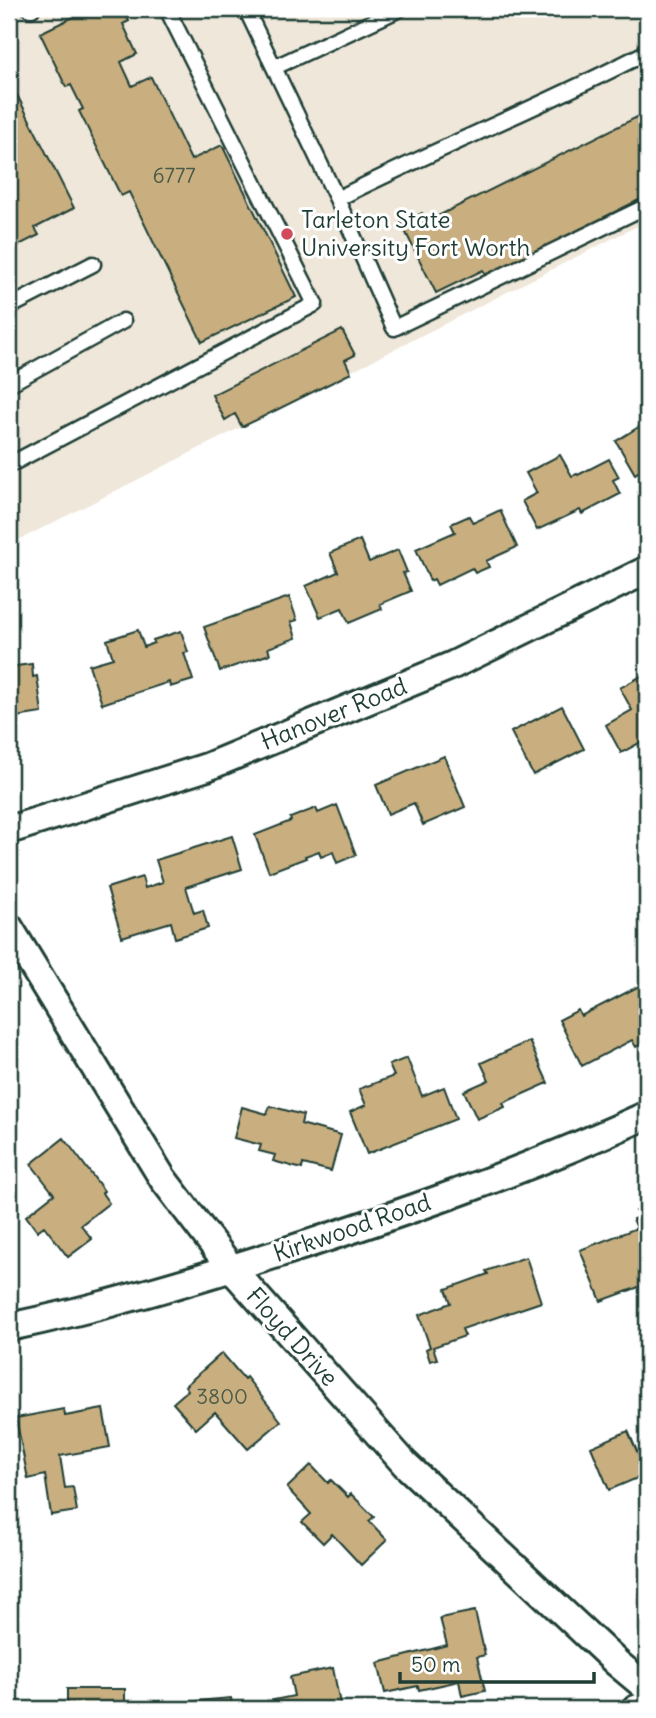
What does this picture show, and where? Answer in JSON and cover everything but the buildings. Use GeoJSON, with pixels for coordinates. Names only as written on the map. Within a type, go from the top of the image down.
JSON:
{"type":"FeatureCollection","features":[{"type":"Feature","properties":{"kind":"street","name":"Hanover Road"},"geometry":{"type":"LineString","coordinates":[[9,830],[207,767],[453,665],[647,570]]}},
{"type":"Feature","properties":{"kind":"street","name":"Floyd Drive"},"geometry":{"type":"LineString","coordinates":[[9,927],[163,1179],[231,1268],[405,1464],[647,1688]]}},
{"type":"Feature","properties":{"kind":"street","name":"Kirkwood Road"},"geometry":{"type":"LineString","coordinates":[[9,1327],[68,1315],[383,1220],[592,1141],[647,1115]]}},
{"type":"Feature","properties":{"kind":"street"},"geometry":{"type":"LineString","coordinates":[[636,1709],[647,1705]]}},
{"type":"Feature","properties":{"kind":"lane"},"geometry":{"type":"LineString","coordinates":[[9,465],[315,304],[167,9]]}},
{"type":"Feature","properties":{"kind":"lane"},"geometry":{"type":"LineString","coordinates":[[246,9],[337,199],[394,328],[647,206]]}},
{"type":"Feature","properties":{"kind":"lane"},"geometry":{"type":"LineString","coordinates":[[275,67],[400,9]]}},
{"type":"Feature","properties":{"kind":"lane"},"geometry":{"type":"LineString","coordinates":[[337,199],[409,162],[543,103],[647,52]]}},
{"type":"Feature","properties":{"kind":"lane"},"geometry":{"type":"LineString","coordinates":[[9,307],[93,264]]}},
{"type":"Feature","properties":{"kind":"lane"},"geometry":{"type":"LineString","coordinates":[[9,384],[123,321]]}},
{"type":"Feature","properties":{"kind":"shaded area"},"geometry":{"type":"Polygon","coordinates":[[[9,9],[647,9],[647,221],[9,545],[9,9]]]}},
{"type":"Feature","properties":{"kind":"place","name":"Tarleton State University Fort Worth"},"geometry":{"type":"Point","coordinates":[287,234]}}]}
